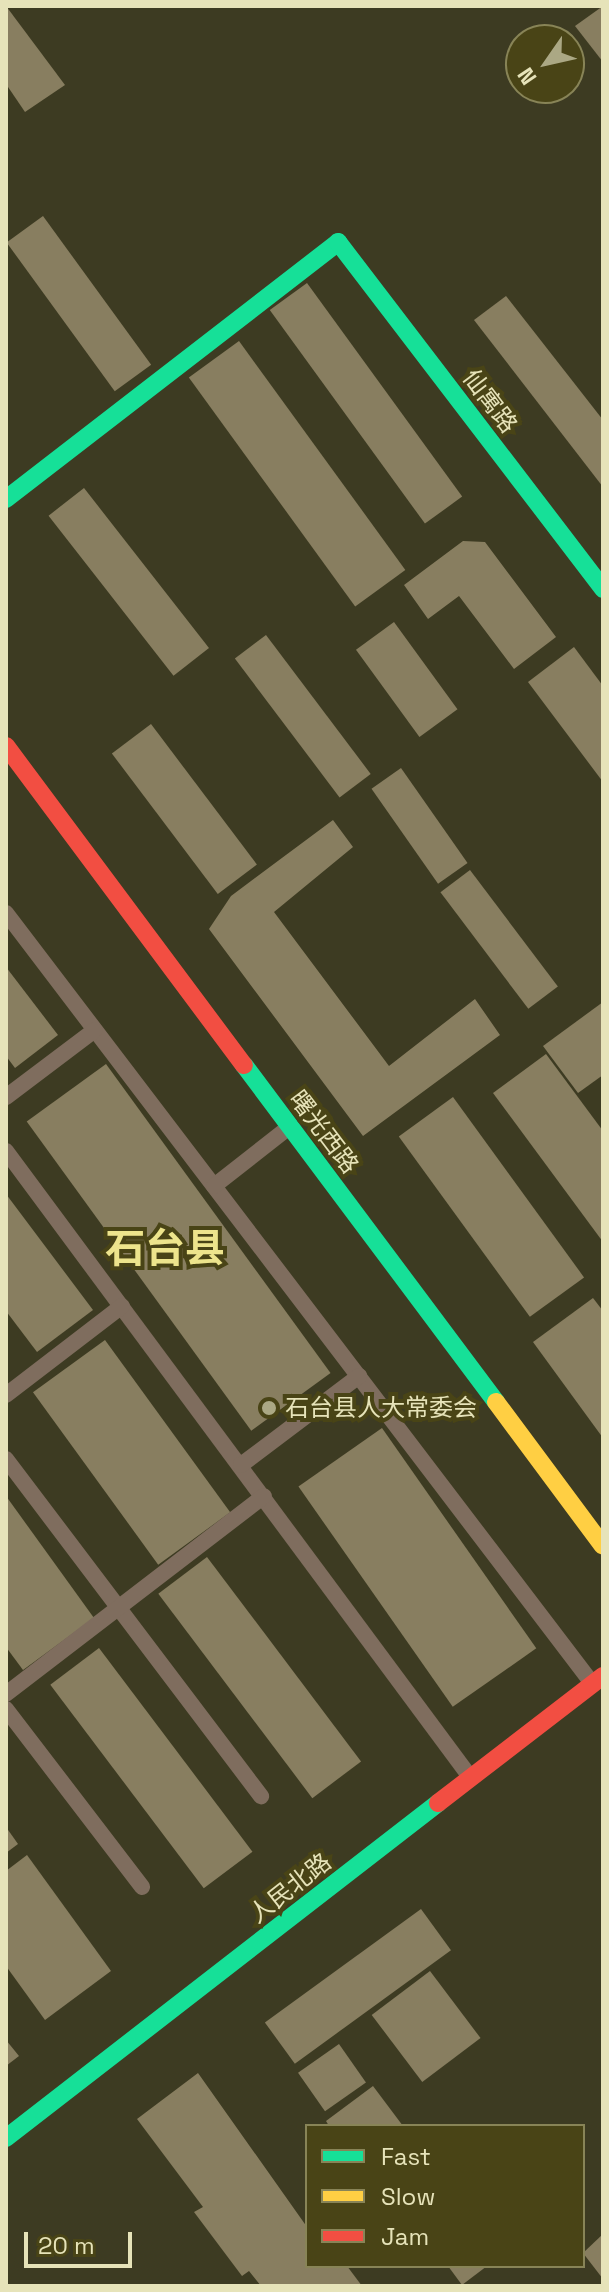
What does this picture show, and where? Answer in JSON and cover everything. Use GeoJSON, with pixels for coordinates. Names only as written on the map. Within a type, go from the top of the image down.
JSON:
{"type":"FeatureCollection","features":[{"type":"Feature","properties":{"kind":"main road","name":"仙寓路"},"geometry":{"type":"LineString","coordinates":[[6,499],[338,242],[603,589]]}},
{"type":"Feature","properties":{"kind":"main road","name":"曙光西路"},"geometry":{"type":"LineString","coordinates":[[6,746],[603,1546]]}},
{"type":"Feature","properties":{"kind":"main road","name":"人民北路"},"geometry":{"type":"LineString","coordinates":[[6,2138],[598,1680]]}},
{"type":"Feature","properties":{"kind":"lane"},"geometry":{"type":"LineString","coordinates":[[6,913],[359,1376],[598,1680]]}},
{"type":"Feature","properties":{"kind":"lane"},"geometry":{"type":"LineString","coordinates":[[6,1097],[95,1030]]}},
{"type":"Feature","properties":{"kind":"lane"},"geometry":{"type":"LineString","coordinates":[[214,1186],[290,1127]]}},
{"type":"Feature","properties":{"kind":"lane"},"geometry":{"type":"LineString","coordinates":[[6,1151],[471,1778]]}},
{"type":"Feature","properties":{"kind":"lane"},"geometry":{"type":"LineString","coordinates":[[8,1388],[122,1306]]}},
{"type":"Feature","properties":{"kind":"lane"},"geometry":{"type":"LineString","coordinates":[[241,1465],[359,1376]]}},
{"type":"Feature","properties":{"kind":"lane"},"geometry":{"type":"LineString","coordinates":[[6,1459],[261,1796]]}},
{"type":"Feature","properties":{"kind":"lane"},"geometry":{"type":"LineString","coordinates":[[6,1694],[264,1496]]}},
{"type":"Feature","properties":{"kind":"lane"},"geometry":{"type":"LineString","coordinates":[[6,1709],[142,1887]]}},
{"type":"Feature","properties":{"kind":"building"},"geometry":{"type":"Polygon","coordinates":[[[6,6],[65,85],[25,112],[6,84],[6,6]]]}},
{"type":"Feature","properties":{"kind":"building"},"geometry":{"type":"Polygon","coordinates":[[[603,6],[603,62],[585,39],[585,24],[578,24],[603,6]]]}},
{"type":"Feature","properties":{"kind":"building"},"geometry":{"type":"Polygon","coordinates":[[[43,216],[151,365],[115,391],[7,242],[43,216]]]}},
{"type":"Feature","properties":{"kind":"building"},"geometry":{"type":"Polygon","coordinates":[[[307,283],[462,497],[425,524],[270,310],[307,283]]]}},
{"type":"Feature","properties":{"kind":"building"},"geometry":{"type":"Polygon","coordinates":[[[506,296],[603,420],[603,487],[474,320],[506,296]]]}},
{"type":"Feature","properties":{"kind":"building"},"geometry":{"type":"Polygon","coordinates":[[[239,341],[405,570],[355,606],[189,377],[239,341]]]}},
{"type":"Feature","properties":{"kind":"building"},"geometry":{"type":"Polygon","coordinates":[[[84,488],[209,648],[174,676],[49,516],[84,488]]]}},
{"type":"Feature","properties":{"kind":"building"},"geometry":{"type":"Polygon","coordinates":[[[463,541],[485,542],[556,637],[514,669],[459,596],[428,619],[404,585],[463,541]]]}},
{"type":"Feature","properties":{"kind":"building"},"geometry":{"type":"Polygon","coordinates":[[[394,622],[457,709],[419,737],[356,650],[394,622]]]}},
{"type":"Feature","properties":{"kind":"building"},"geometry":{"type":"Polygon","coordinates":[[[266,635],[371,774],[340,797],[235,658],[266,635]]]}},
{"type":"Feature","properties":{"kind":"building"},"geometry":{"type":"Polygon","coordinates":[[[574,647],[603,686],[603,782],[528,682],[574,647]]]}},
{"type":"Feature","properties":{"kind":"building"},"geometry":{"type":"Polygon","coordinates":[[[151,724],[257,865],[218,894],[112,753],[151,724]]]}},
{"type":"Feature","properties":{"kind":"building"},"geometry":{"type":"Polygon","coordinates":[[[401,768],[468,863],[438,884],[372,789],[401,768]]]}},
{"type":"Feature","properties":{"kind":"building"},"geometry":{"type":"Polygon","coordinates":[[[333,820],[353,847],[274,912],[389,1066],[475,999],[500,1035],[363,1136],[209,929],[231,896],[333,820]]]}},
{"type":"Feature","properties":{"kind":"building"},"geometry":{"type":"Polygon","coordinates":[[[470,870],[558,987],[528,1009],[440,892],[470,870]]]}},
{"type":"Feature","properties":{"kind":"building"},"geometry":{"type":"Polygon","coordinates":[[[6,967],[58,1035],[15,1068],[6,1056],[6,967]]]}},
{"type":"Feature","properties":{"kind":"building"},"geometry":{"type":"Polygon","coordinates":[[[603,1002],[603,1075],[578,1093],[543,1046],[603,1002]]]}},
{"type":"Feature","properties":{"kind":"building"},"geometry":{"type":"Polygon","coordinates":[[[546,1054],[603,1131],[603,1242],[493,1093],[546,1054]]]}},
{"type":"Feature","properties":{"kind":"building"},"geometry":{"type":"Polygon","coordinates":[[[106,1064],[331,1373],[251,1431],[27,1122],[106,1064]]]}},
{"type":"Feature","properties":{"kind":"building"},"geometry":{"type":"Polygon","coordinates":[[[453,1097],[584,1277],[530,1317],[399,1136],[453,1097]]]}},
{"type":"Feature","properties":{"kind":"building"},"geometry":{"type":"Polygon","coordinates":[[[6,1194],[93,1310],[37,1352],[6,1311],[6,1194]]]}},
{"type":"Feature","properties":{"kind":"building"},"geometry":{"type":"Polygon","coordinates":[[[593,1298],[603,1311],[603,1438],[533,1342],[593,1298]]]}},
{"type":"Feature","properties":{"kind":"building"},"geometry":{"type":"Polygon","coordinates":[[[105,1340],[230,1512],[158,1565],[33,1392],[105,1340]]]}},
{"type":"Feature","properties":{"kind":"building"},"geometry":{"type":"Polygon","coordinates":[[[382,1428],[536,1648],[453,1707],[298,1487],[382,1428]]]}},
{"type":"Feature","properties":{"kind":"building"},"geometry":{"type":"Polygon","coordinates":[[[6,1496],[94,1618],[23,1670],[6,1647],[6,1496]]]}},
{"type":"Feature","properties":{"kind":"building"},"geometry":{"type":"Polygon","coordinates":[[[207,1557],[361,1761],[312,1798],[158,1594],[207,1557]]]}},
{"type":"Feature","properties":{"kind":"building"},"geometry":{"type":"Polygon","coordinates":[[[99,1648],[252,1852],[204,1888],[50,1685],[99,1648]]]}},
{"type":"Feature","properties":{"kind":"building"},"geometry":{"type":"Polygon","coordinates":[[[6,1827],[18,1844],[6,1853],[6,1827]]]}},
{"type":"Feature","properties":{"kind":"building"},"geometry":{"type":"Polygon","coordinates":[[[27,1855],[111,1971],[45,2020],[6,1966],[6,1871],[27,1855]]]}},
{"type":"Feature","properties":{"kind":"building"},"geometry":{"type":"Polygon","coordinates":[[[421,1909],[451,1950],[295,2064],[265,2022],[421,1909]]]}},
{"type":"Feature","properties":{"kind":"building"},"geometry":{"type":"Polygon","coordinates":[[[430,1971],[481,2038],[422,2082],[372,2015],[430,1971]]]}},
{"type":"Feature","properties":{"kind":"building"},"geometry":{"type":"Polygon","coordinates":[[[6,2040],[19,2056],[6,2066],[6,2040]]]}},
{"type":"Feature","properties":{"kind":"building"},"geometry":{"type":"Polygon","coordinates":[[[339,2044],[366,2083],[325,2111],[298,2073],[339,2044]]]}},
{"type":"Feature","properties":{"kind":"building"},"geometry":{"type":"Polygon","coordinates":[[[198,2073],[305,2224],[305,2268],[348,2268],[362,2286],[261,2286],[249,2271],[242,2276],[194,2212],[203,2207],[137,2119],[198,2073]]]}},
{"type":"Feature","properties":{"kind":"building"},"geometry":{"type":"Polygon","coordinates":[[[373,2086],[402,2124],[328,2124],[326,2121],[373,2086]]]}},
{"type":"Feature","properties":{"kind":"building"},"geometry":{"type":"Polygon","coordinates":[[[603,2234],[603,2279],[585,2256],[585,2251],[603,2234]]]}},
{"type":"Feature","properties":{"kind":"building"},"geometry":{"type":"Polygon","coordinates":[[[449,2268],[484,2268],[462,2285],[449,2268]]]}},
{"type":"Feature","properties":{"kind":"traffic: fast"},"geometry":{"type":"LineString","coordinates":[[6,499],[338,242],[603,589]]}},
{"type":"Feature","properties":{"kind":"traffic: fast"},"geometry":{"type":"LineString","coordinates":[[244,1065],[496,1402]]}},
{"type":"Feature","properties":{"kind":"traffic: fast"},"geometry":{"type":"LineString","coordinates":[[6,2138],[438,1803]]}},
{"type":"Feature","properties":{"kind":"traffic: slow"},"geometry":{"type":"LineString","coordinates":[[496,1402],[603,1546]]}},
{"type":"Feature","properties":{"kind":"traffic: jam"},"geometry":{"type":"LineString","coordinates":[[6,746],[244,1065]]}},
{"type":"Feature","properties":{"kind":"traffic: jam"},"geometry":{"type":"LineString","coordinates":[[438,1803],[603,1676]]}},
{"type":"Feature","properties":{"kind":"place","name":"石台县人大常委会"},"geometry":{"type":"Point","coordinates":[269,1408]}},
{"type":"Feature","properties":{"kind":"district","name":"石台县"},"geometry":{"type":"Point","coordinates":[165,1249]}}]}
